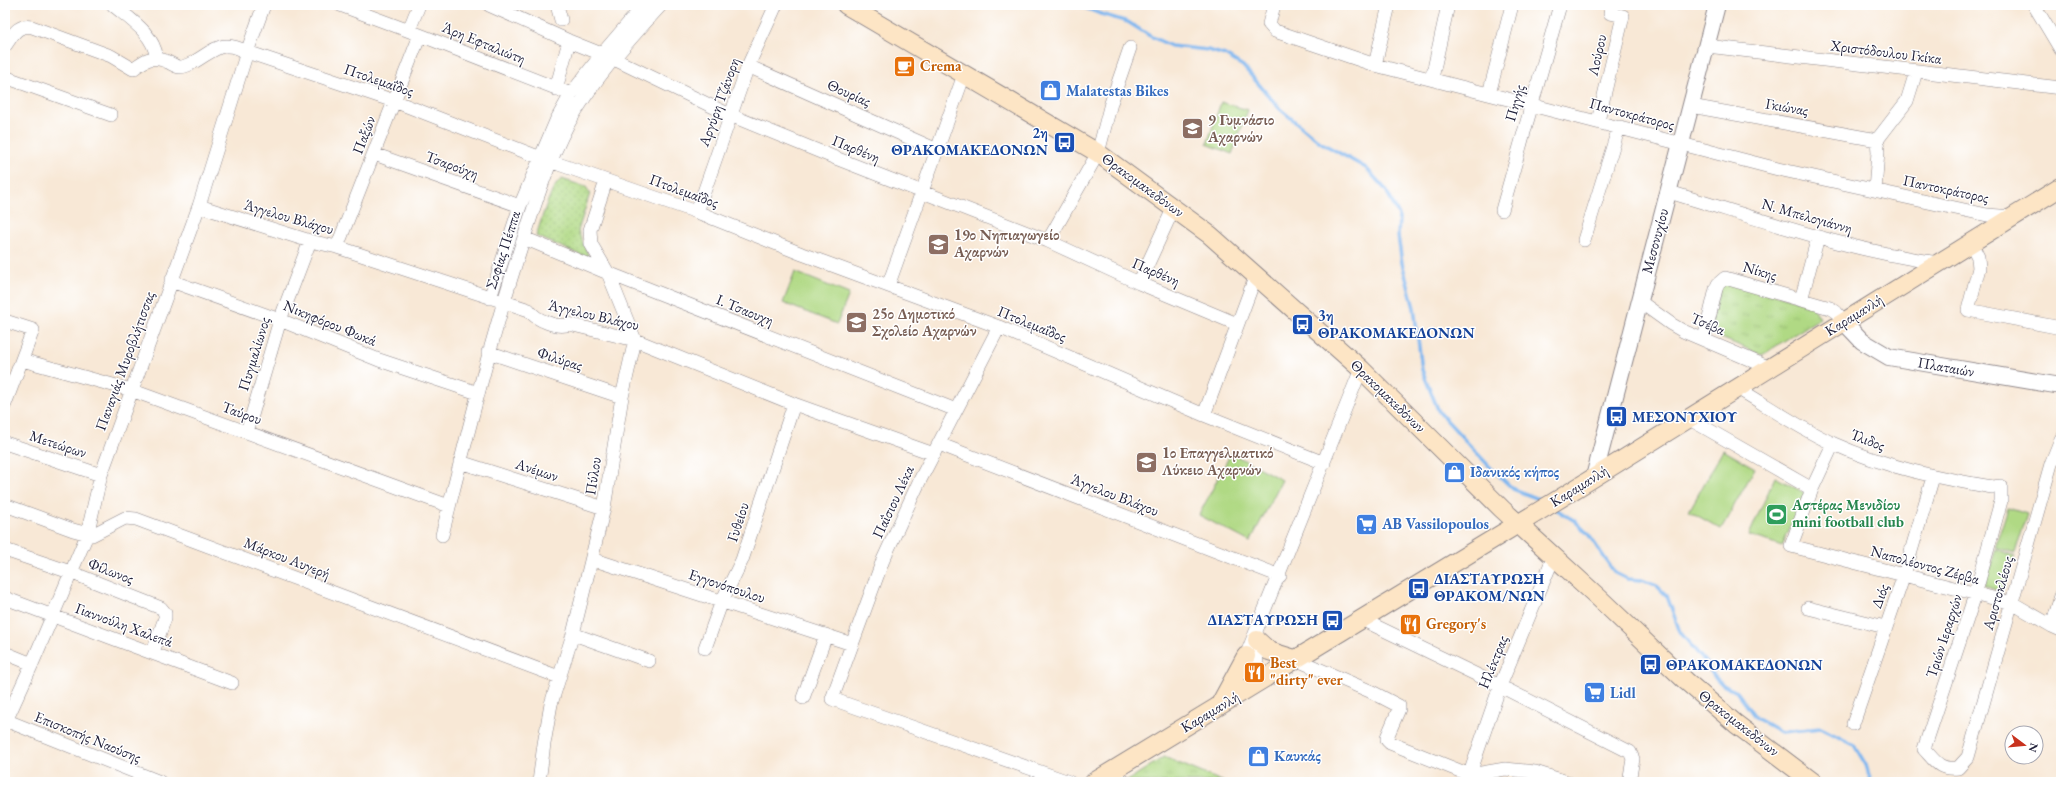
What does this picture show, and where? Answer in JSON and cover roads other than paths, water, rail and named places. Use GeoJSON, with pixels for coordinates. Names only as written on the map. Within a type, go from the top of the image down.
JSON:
{"type":"FeatureCollection","features":[{"type":"Feature","properties":{"kind":"main road","name":"Θρακομακεδόνων"},"geometry":{"type":"LineString","coordinates":[[846,5],[1098,153],[1174,207],[1210,235],[1360,369],[1518,524],[1554,556],[1686,681],[1736,724],[1813,782]]}},
{"type":"Feature","properties":{"kind":"main road","name":"Καραμανλή"},"geometry":{"type":"LineString","coordinates":[[1100,778],[1564,496],[2061,187]]}},
{"type":"Feature","properties":{"kind":"main road"},"geometry":{"type":"LineString","coordinates":[[1257,635],[1269,651],[1295,659]]}},
{"type":"Feature","properties":{"kind":"main road"},"geometry":{"type":"LineString","coordinates":[[1217,708],[1246,656]]}},
{"type":"Feature","properties":{"kind":"street"},"geometry":{"type":"LineString","coordinates":[[5,46],[18,29],[24,26],[32,27],[111,56],[133,69],[142,62],[157,58],[155,48],[147,34],[113,5]]}},
{"type":"Feature","properties":{"kind":"street","name":"Παναγιάς Μυροβλήτισσας"},"geometry":{"type":"LineString","coordinates":[[5,721],[32,664],[87,535],[101,475],[198,206],[247,52],[264,5]]}},
{"type":"Feature","properties":{"kind":"street","name":"Άρη Εφταλιώτη"},"geometry":{"type":"LineString","coordinates":[[340,5],[415,32],[571,94]]}},
{"type":"Feature","properties":{"kind":"street","name":"Παξών"},"geometry":{"type":"LineString","coordinates":[[337,247],[394,101],[415,32],[419,5]]}},
{"type":"Feature","properties":{"kind":"street","name":"Παρθένη"},"geometry":{"type":"LineString","coordinates":[[489,5],[569,41],[608,56],[730,115],[1048,241],[1139,283],[1237,324]]}},
{"type":"Feature","properties":{"kind":"street"},"geometry":{"type":"LineString","coordinates":[[557,5],[561,20]]}},
{"type":"Feature","properties":{"kind":"street","name":"Αργύρη Τζάνορη"},"geometry":{"type":"LineString","coordinates":[[697,212],[748,66],[776,5]]}},
{"type":"Feature","properties":{"kind":"street","name":"Παντοκράτορος"},"geometry":{"type":"LineString","coordinates":[[1274,5],[1270,24],[1275,31],[1375,65],[1432,78],[1778,169],[1987,215],[2013,217]]}},
{"type":"Feature","properties":{"kind":"street"},"geometry":{"type":"LineString","coordinates":[[1375,65],[1389,5]]}},
{"type":"Feature","properties":{"kind":"street"},"geometry":{"type":"LineString","coordinates":[[1432,78],[1448,5]]}},
{"type":"Feature","properties":{"kind":"street"},"geometry":{"type":"LineString","coordinates":[[1489,94],[1512,5]]}},
{"type":"Feature","properties":{"kind":"street","name":"Πηγής"},"geometry":{"type":"LineString","coordinates":[[1502,210],[1560,5]]}},
{"type":"Feature","properties":{"kind":"street","name":"Λούρου"},"geometry":{"type":"LineString","coordinates":[[1598,121],[1623,16],[1610,13],[1612,5]]}},
{"type":"Feature","properties":{"kind":"street","name":"Μεσονυχίου"},"geometry":{"type":"LineString","coordinates":[[1594,477],[1717,5]]}},
{"type":"Feature","properties":{"kind":"street"},"geometry":{"type":"LineString","coordinates":[[2034,5],[2060,48]]}},
{"type":"Feature","properties":{"kind":"street","name":"Σοφίας Πέππα"},"geometry":{"type":"LineString","coordinates":[[442,535],[488,352],[524,238],[556,121],[571,94],[608,56],[652,6]]}},
{"type":"Feature","properties":{"kind":"street"},"geometry":{"type":"LineString","coordinates":[[556,89],[569,41]]}},
{"type":"Feature","properties":{"kind":"street","name":"Πτολεμαΐδος"},"geometry":{"type":"LineString","coordinates":[[157,58],[179,67],[188,65],[213,49],[224,45],[235,46],[247,52],[394,101],[546,160],[697,212],[999,327],[1204,415],[1324,462]]}},
{"type":"Feature","properties":{"kind":"street","name":"Χριστόδουλου Γκίκα"},"geometry":{"type":"LineString","coordinates":[[1707,46],[2061,88]]}},
{"type":"Feature","properties":{"kind":"street"},"geometry":{"type":"LineString","coordinates":[[1048,241],[1098,153],[1111,103],[1130,48]]}},
{"type":"Feature","properties":{"kind":"street","name":"Σοφίας Πέππα"},"geometry":{"type":"LineString","coordinates":[[490,298],[520,206],[608,56]]}},
{"type":"Feature","properties":{"kind":"street","name":"Θουρίας"},"geometry":{"type":"LineString","coordinates":[[748,66],[937,150]]}},
{"type":"Feature","properties":{"kind":"street"},"geometry":{"type":"LineString","coordinates":[[1875,190],[1878,152],[1877,140],[1908,101],[1916,72]]}},
{"type":"Feature","properties":{"kind":"street"},"geometry":{"type":"LineString","coordinates":[[888,286],[964,75]]}},
{"type":"Feature","properties":{"kind":"street"},"geometry":{"type":"LineString","coordinates":[[5,77],[111,115]]}},
{"type":"Feature","properties":{"kind":"street","name":"Γκιώνας"},"geometry":{"type":"LineString","coordinates":[[1691,106],[1877,140]]}},
{"type":"Feature","properties":{"kind":"street"},"geometry":{"type":"LineString","coordinates":[[1584,240],[1619,127]]}},
{"type":"Feature","properties":{"kind":"street","name":"Τσαρούχη"},"geometry":{"type":"LineString","coordinates":[[374,154],[520,206]]}},
{"type":"Feature","properties":{"kind":"street"},"geometry":{"type":"LineString","coordinates":[[606,181],[590,237],[590,244],[608,273],[635,340]]}},
{"type":"Feature","properties":{"kind":"street","name":"Ν. Μπελογιάννη"},"geometry":{"type":"LineString","coordinates":[[1669,192],[1818,237],[1908,259],[1938,263]]}},
{"type":"Feature","properties":{"kind":"street","name":"Άγγελου Βλάχου"},"geometry":{"type":"LineString","coordinates":[[198,206],[310,241],[337,247],[529,310],[536,318],[560,326],[569,324],[635,340],[794,404],[936,449],[1280,576]]}},
{"type":"Feature","properties":{"kind":"street"},"geometry":{"type":"LineString","coordinates":[[1139,283],[1174,207]]}},
{"type":"Feature","properties":{"kind":"street"},"geometry":{"type":"LineString","coordinates":[[1802,300],[1818,237]]}},
{"type":"Feature","properties":{"kind":"street","name":"Ι. Τσαουχη"},"geometry":{"type":"LineString","coordinates":[[524,238],[608,273],[956,410]]}},
{"type":"Feature","properties":{"kind":"street","name":"Πυγμαλίωνος"},"geometry":{"type":"LineString","coordinates":[[247,432],[280,320],[310,241]]}},
{"type":"Feature","properties":{"kind":"street"},"geometry":{"type":"LineString","coordinates":[[1971,243],[1978,257],[1979,268],[1968,310],[2061,328]]}},
{"type":"Feature","properties":{"kind":"street"},"geometry":{"type":"LineString","coordinates":[[1204,415],[1256,275]]}},
{"type":"Feature","properties":{"kind":"street","name":"Νίκης"},"geometry":{"type":"LineString","coordinates":[[1704,339],[1716,289],[1718,284],[1725,278],[1830,308],[1836,312],[1844,322]]}},
{"type":"Feature","properties":{"kind":"street","name":"Νικηφόρου Φωκά"},"geometry":{"type":"LineString","coordinates":[[171,281],[280,320],[379,360],[478,393]]}},
{"type":"Feature","properties":{"kind":"street","name":"Τσέβα"},"geometry":{"type":"LineString","coordinates":[[1639,301],[1671,324],[1770,368]]}},
{"type":"Feature","properties":{"kind":"street"},"geometry":{"type":"LineString","coordinates":[[5,321],[33,330],[22,360],[8,389],[5,404]]}},
{"type":"Feature","properties":{"kind":"street","name":"Πλαταιών"},"geometry":{"type":"LineString","coordinates":[[1844,322],[1862,341],[1889,357],[2061,386]]}},
{"type":"Feature","properties":{"kind":"street","name":"Παΐσιου Λέκα"},"geometry":{"type":"LineString","coordinates":[[999,327],[919,482],[883,560],[832,699],[1069,782]]}},
{"type":"Feature","properties":{"kind":"street","name":"Πύλου"},"geometry":{"type":"LineString","coordinates":[[539,782],[544,744],[559,677],[573,634],[604,508],[622,396],[635,340]]}},
{"type":"Feature","properties":{"kind":"street","name":"Φιλύρας"},"geometry":{"type":"LineString","coordinates":[[488,352],[622,396]]}},
{"type":"Feature","properties":{"kind":"street","name":"Ταύρου"},"geometry":{"type":"LineString","coordinates":[[22,360],[131,390],[449,506]]}},
{"type":"Feature","properties":{"kind":"street"},"geometry":{"type":"LineString","coordinates":[[1256,684],[1249,674],[1246,656],[1257,635],[1360,369]]}},
{"type":"Feature","properties":{"kind":"street","name":"Ίλιδος"},"geometry":{"type":"LineString","coordinates":[[1737,388],[1833,444],[1901,469],[1933,477],[1992,487],[2001,486]]}},
{"type":"Feature","properties":{"kind":"street","name":"Γυθείου"},"geometry":{"type":"LineString","coordinates":[[705,648],[722,601],[742,560],[794,404]]}},
{"type":"Feature","properties":{"kind":"street"},"geometry":{"type":"LineString","coordinates":[[1688,418],[1812,489],[1833,444]]}},
{"type":"Feature","properties":{"kind":"street","name":"Αριστοκλέους"},"geometry":{"type":"LineString","coordinates":[[1968,757],[2012,603],[2056,466],[2061,439]]}},
{"type":"Feature","properties":{"kind":"street","name":"Μετεώρων"},"geometry":{"type":"LineString","coordinates":[[5,443],[101,475]]}},
{"type":"Feature","properties":{"kind":"street","name":"Ανέμων"},"geometry":{"type":"LineString","coordinates":[[460,462],[604,508]]}},
{"type":"Feature","properties":{"kind":"street","name":"Διός"},"geometry":{"type":"LineString","coordinates":[[1853,724],[1885,627],[1904,576],[1933,477]]}},
{"type":"Feature","properties":{"kind":"street","name":"Τριών Ιεραρχών"},"geometry":{"type":"LineString","coordinates":[[1968,757],[1958,768],[1949,769],[1938,764],[1924,749],[1975,595],[2001,501],[2001,486]]}},
{"type":"Feature","properties":{"kind":"street","name":"Ναπολέοντος Ζέρβα"},"geometry":{"type":"LineString","coordinates":[[1812,489],[1791,546],[1975,595],[2012,603],[2056,628]]}},
{"type":"Feature","properties":{"kind":"street"},"geometry":{"type":"LineString","coordinates":[[5,505],[87,535]]}},
{"type":"Feature","properties":{"kind":"street","name":"Μάρκου Αυγερή"},"geometry":{"type":"LineString","coordinates":[[87,535],[92,535],[125,518],[136,518],[559,677]]}},
{"type":"Feature","properties":{"kind":"street","name":"Φίλωνος"},"geometry":{"type":"LineString","coordinates":[[5,550],[70,572],[161,608],[165,613],[165,618],[153,652]]}},
{"type":"Feature","properties":{"kind":"street","name":"Ηλέκτρας"},"geometry":{"type":"LineString","coordinates":[[1469,778],[1500,686],[1554,556]]}},
{"type":"Feature","properties":{"kind":"street","name":"Εγγονόπουλου"},"geometry":{"type":"LineString","coordinates":[[592,559],[852,644]]}},
{"type":"Feature","properties":{"kind":"street"},"geometry":{"type":"LineString","coordinates":[[2056,628],[2061,596]]}},
{"type":"Feature","properties":{"kind":"street","name":"Γιαννούλη Χαλεπά"},"geometry":{"type":"LineString","coordinates":[[5,598],[232,682]]}},
{"type":"Feature","properties":{"kind":"street"},"geometry":{"type":"LineString","coordinates":[[1808,608],[1885,627]]}},
{"type":"Feature","properties":{"kind":"street"},"geometry":{"type":"LineString","coordinates":[[1361,619],[1500,686],[1630,752],[1633,759],[1630,782]]}},
{"type":"Feature","properties":{"kind":"street"},"geometry":{"type":"LineString","coordinates":[[573,634],[649,661]]}},
{"type":"Feature","properties":{"kind":"street"},"geometry":{"type":"LineString","coordinates":[[803,698],[826,635]]}},
{"type":"Feature","properties":{"kind":"street"},"geometry":{"type":"LineString","coordinates":[[1256,684],[1257,635]]}},
{"type":"Feature","properties":{"kind":"street"},"geometry":{"type":"LineString","coordinates":[[5,653],[32,664]]}},
{"type":"Feature","properties":{"kind":"street"},"geometry":{"type":"LineString","coordinates":[[1295,659],[1396,703],[1400,709],[1387,736],[1387,740],[1469,778],[1505,769],[1535,772],[1567,782]]}},
{"type":"Feature","properties":{"kind":"street","name":"Επισκοπής Ναούσης"},"geometry":{"type":"LineString","coordinates":[[5,721],[160,782]]}},
{"type":"Feature","properties":{"kind":"street"},"geometry":{"type":"LineString","coordinates":[[1100,778],[1125,782]]}},
{"type":"Feature","properties":{"kind":"waterway"},"geometry":{"type":"LineString","coordinates":[[1078,5],[1128,22],[1150,36],[1171,46],[1208,50],[1225,55],[1243,66],[1280,109],[1320,142],[1366,168],[1386,190],[1399,216],[1398,236],[1402,263],[1414,308],[1422,370],[1439,412],[1488,465],[1513,489],[1544,501]]}},
{"type":"Feature","properties":{"kind":"waterway"},"geometry":{"type":"LineString","coordinates":[[1554,508],[1575,521],[1588,534],[1615,573],[1627,579],[1642,580],[1657,586],[1667,596],[1680,632],[1705,662],[1714,676],[1723,685],[1737,692],[1756,718],[1781,732],[1821,728],[1854,745],[1866,765],[1871,782]]}},
{"type":"Feature","properties":{"kind":"place","name":"Crema"},"geometry":{"type":"Point","coordinates":[904,66]}},
{"type":"Feature","properties":{"kind":"place","name":"Malatestas Bikes"},"geometry":{"type":"Point","coordinates":[1050,91]}},
{"type":"Feature","properties":{"kind":"place","name":"9 Γυμνάσιο Αχαρνών"},"geometry":{"type":"Point","coordinates":[1192,129]}},
{"type":"Feature","properties":{"kind":"place","name":"2η ΘΡΑΚΟΜΑΚΕΔΟΝΩΝ"},"geometry":{"type":"Point","coordinates":[1064,142]}},
{"type":"Feature","properties":{"kind":"place","name":"19ο Νηπιαγωγείο Αχαρνών"},"geometry":{"type":"Point","coordinates":[939,244]}},
{"type":"Feature","properties":{"kind":"place","name":"25ο Δημοτικό Σχολείο Αχαρνών"},"geometry":{"type":"Point","coordinates":[856,323]}},
{"type":"Feature","properties":{"kind":"place","name":"3η ΘΡΑΚΟΜΑΚΕΔΟΝΩΝ"},"geometry":{"type":"Point","coordinates":[1302,325]}},
{"type":"Feature","properties":{"kind":"place","name":"ΜΕΣΟΝΥΧΙΟΥ"},"geometry":{"type":"Point","coordinates":[1616,417]}},
{"type":"Feature","properties":{"kind":"place","name":"1ο Επαγγελματικό Λύκειο Αχαρνών"},"geometry":{"type":"Point","coordinates":[1147,462]}},
{"type":"Feature","properties":{"kind":"place","name":"Ιδανικός κήπος"},"geometry":{"type":"Point","coordinates":[1454,472]}},
{"type":"Feature","properties":{"kind":"place","name":"Αστέρας Μενιδίου mini football club"},"geometry":{"type":"Point","coordinates":[1777,514]}},
{"type":"Feature","properties":{"kind":"place","name":"AB Vassilopoulos"},"geometry":{"type":"Point","coordinates":[1367,524]}},
{"type":"Feature","properties":{"kind":"place","name":"ΔΙΑΣΤΑΥΡΩΣΗ ΘΡΑΚΟΜ/ΝΩΝ"},"geometry":{"type":"Point","coordinates":[1419,588]}},
{"type":"Feature","properties":{"kind":"place","name":"ΔΙΑΣΤΑΥΡΩΣΗ"},"geometry":{"type":"Point","coordinates":[1333,620]}},
{"type":"Feature","properties":{"kind":"place","name":"Gregory's"},"geometry":{"type":"Point","coordinates":[1410,624]}},
{"type":"Feature","properties":{"kind":"place","name":"ΘΡΑΚΟΜΑΚΕΔΟΝΩΝ"},"geometry":{"type":"Point","coordinates":[1651,665]}},
{"type":"Feature","properties":{"kind":"place","name":"Best \"dirty\" ever"},"geometry":{"type":"Point","coordinates":[1255,672]}},
{"type":"Feature","properties":{"kind":"place","name":"Lidl"},"geometry":{"type":"Point","coordinates":[1594,693]}},
{"type":"Feature","properties":{"kind":"place","name":"Καυκάς"},"geometry":{"type":"Point","coordinates":[1259,756]}}]}
